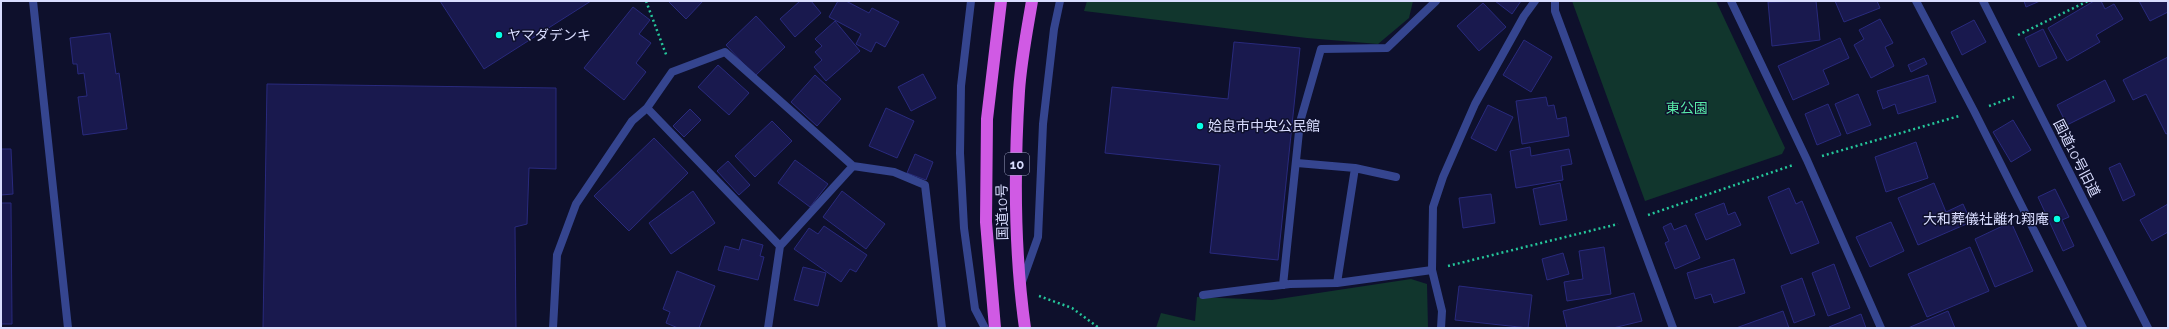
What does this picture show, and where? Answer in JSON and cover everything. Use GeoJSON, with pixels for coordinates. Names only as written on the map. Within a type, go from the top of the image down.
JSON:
{"type":"FeatureCollection","features":[{"type":"Feature","properties":{"kind":"highway","name":"国道10号"},"geometry":{"type":"LineString","coordinates":[[995,328],[986,222],[987,119],[1001,1]]}},
{"type":"Feature","properties":{"kind":"highway","name":"国道10号"},"geometry":{"type":"LineString","coordinates":[[1025,328],[1019,289],[1016,211],[1019,90],[1032,1]]}},
{"type":"Feature","properties":{"kind":"street"},"geometry":{"type":"LineString","coordinates":[[33,1],[68,328]]}},
{"type":"Feature","properties":{"kind":"street"},"geometry":{"type":"LineString","coordinates":[[971,1],[961,86],[960,153],[964,228],[975,309],[985,328]]}},
{"type":"Feature","properties":{"kind":"street"},"geometry":{"type":"LineString","coordinates":[[1019,289],[1038,236],[1043,124],[1054,29],[1060,1]]}},
{"type":"Feature","properties":{"kind":"street"},"geometry":{"type":"LineString","coordinates":[[1283,285],[1297,163],[1300,122],[1320,49],[1387,48],[1436,1]]}},
{"type":"Feature","properties":{"kind":"street"},"geometry":{"type":"LineString","coordinates":[[1441,328],[1442,311],[1432,270],[1434,207],[1443,177],[1475,104],[1524,16],[1535,1]]}},
{"type":"Feature","properties":{"kind":"street"},"geometry":{"type":"LineString","coordinates":[[1555,1],[1555,11],[1673,328]]}},
{"type":"Feature","properties":{"kind":"street"},"geometry":{"type":"LineString","coordinates":[[1731,1],[1807,160],[1881,328]]}},
{"type":"Feature","properties":{"kind":"street"},"geometry":{"type":"LineString","coordinates":[[1916,1],[1974,111],[2083,328]]}},
{"type":"Feature","properties":{"kind":"street","name":"国道10号旧道"},"geometry":{"type":"LineString","coordinates":[[1983,1],[2148,328]]}},
{"type":"Feature","properties":{"kind":"street"},"geometry":{"type":"LineString","coordinates":[[553,328],[557,255],[576,204],[632,121],[647,108],[672,72],[725,52],[853,166],[894,172],[925,185],[942,328]]}},
{"type":"Feature","properties":{"kind":"street"},"geometry":{"type":"LineString","coordinates":[[647,108],[780,246]]}},
{"type":"Feature","properties":{"kind":"street"},"geometry":{"type":"LineString","coordinates":[[1297,163],[1355,168],[1396,177]]}},
{"type":"Feature","properties":{"kind":"street"},"geometry":{"type":"LineString","coordinates":[[768,328],[780,246],[853,166]]}},
{"type":"Feature","properties":{"kind":"street"},"geometry":{"type":"LineString","coordinates":[[1337,283],[1355,168]]}},
{"type":"Feature","properties":{"kind":"street"},"geometry":{"type":"LineString","coordinates":[[1203,295],[1283,285],[1337,283],[1432,270]]}},
{"type":"Feature","properties":{"kind":"path"},"geometry":{"type":"LineString","coordinates":[[646,1],[672,72]]}},
{"type":"Feature","properties":{"kind":"path"},"geometry":{"type":"LineString","coordinates":[[2004,42],[2088,1]]}},
{"type":"Feature","properties":{"kind":"path"},"geometry":{"type":"LineString","coordinates":[[1432,270],[1633,220],[1807,160],[1974,111],[2030,92]]}},
{"type":"Feature","properties":{"kind":"path"},"geometry":{"type":"LineString","coordinates":[[1019,289],[1072,308],[1099,328]]}},
{"type":"Feature","properties":{"kind":"green space"},"geometry":{"type":"Polygon","coordinates":[[[1087,1],[1413,1],[1409,18],[1378,44],[1307,38],[1084,11],[1087,1]]]}},
{"type":"Feature","properties":{"kind":"green space","name":"東公園"},"geometry":{"type":"Polygon","coordinates":[[[1572,1],[1716,1],[1785,148],[1782,154],[1645,201],[1572,1]]]}},
{"type":"Feature","properties":{"kind":"green space"},"geometry":{"type":"Polygon","coordinates":[[[1411,279],[1427,284],[1428,328],[1156,328],[1161,313],[1195,321],[1197,297],[1272,300],[1411,279]]]}},
{"type":"Feature","properties":{"kind":"building","name":"ヤマダデンキ"},"geometry":{"type":"Polygon","coordinates":[[[440,1],[591,1],[484,69],[440,1]]]}},
{"type":"Feature","properties":{"kind":"building"},"geometry":{"type":"Polygon","coordinates":[[[668,1],[703,1],[686,19],[668,1]]]}},
{"type":"Feature","properties":{"kind":"building"},"geometry":{"type":"Polygon","coordinates":[[[800,1],[811,1],[821,13],[795,37],[780,19],[800,1]]]}},
{"type":"Feature","properties":{"kind":"building"},"geometry":{"type":"Polygon","coordinates":[[[838,1],[846,1],[869,13],[872,8],[899,22],[885,47],[876,42],[871,52],[856,44],[861,34],[829,17],[838,1]]]}},
{"type":"Feature","properties":{"kind":"building"},"geometry":{"type":"Polygon","coordinates":[[[1495,1],[1521,1],[1512,14],[1495,1]]]}},
{"type":"Feature","properties":{"kind":"building"},"geometry":{"type":"Polygon","coordinates":[[[1816,1],[1820,40],[1772,46],[1768,2],[1816,1]]]}},
{"type":"Feature","properties":{"kind":"building"},"geometry":{"type":"Polygon","coordinates":[[[1835,1],[1877,1],[1880,8],[1844,22],[1835,1]]]}},
{"type":"Feature","properties":{"kind":"building"},"geometry":{"type":"Polygon","coordinates":[[[2024,1],[2040,1],[2026,7],[2024,1]]]}},
{"type":"Feature","properties":{"kind":"building"},"geometry":{"type":"Polygon","coordinates":[[[2094,1],[2101,1],[2105,9],[2114,4],[2123,19],[2096,35],[2100,42],[2067,61],[2048,28],[2094,1]]]}},
{"type":"Feature","properties":{"kind":"building"},"geometry":{"type":"Polygon","coordinates":[[[2139,1],[2168,1],[2168,12],[2150,21],[2139,1]]]}},
{"type":"Feature","properties":{"kind":"building"},"geometry":{"type":"Polygon","coordinates":[[[1483,3],[1506,27],[1479,51],[1457,26],[1483,3]]]}},
{"type":"Feature","properties":{"kind":"building"},"geometry":{"type":"Polygon","coordinates":[[[633,7],[650,20],[639,34],[651,43],[636,63],[646,72],[624,100],[584,68],[633,7]]]}},
{"type":"Feature","properties":{"kind":"building"},"geometry":{"type":"Polygon","coordinates":[[[756,16],[785,47],[755,76],[726,45],[756,16]]]}},
{"type":"Feature","properties":{"kind":"building"},"geometry":{"type":"Polygon","coordinates":[[[1880,19],[1893,43],[1885,47],[1894,66],[1871,78],[1854,45],[1864,39],[1859,30],[1880,19]]]}},
{"type":"Feature","properties":{"kind":"building"},"geometry":{"type":"Polygon","coordinates":[[[1974,20],[1986,42],[1962,55],[1951,32],[1974,20]]]}},
{"type":"Feature","properties":{"kind":"building"},"geometry":{"type":"Polygon","coordinates":[[[835,21],[860,51],[826,81],[814,67],[822,60],[815,52],[822,46],[815,39],[835,21]]]}},
{"type":"Feature","properties":{"kind":"building"},"geometry":{"type":"Polygon","coordinates":[[[2043,29],[2057,58],[2039,67],[2025,38],[2043,29]]]}},
{"type":"Feature","properties":{"kind":"building"},"geometry":{"type":"Polygon","coordinates":[[[110,33],[116,74],[119,73],[127,129],[83,135],[78,97],[87,96],[84,73],[78,74],[77,64],[73,64],[70,38],[110,33]]]}},
{"type":"Feature","properties":{"kind":"building"},"geometry":{"type":"Polygon","coordinates":[[[1840,38],[1849,58],[1823,70],[1829,84],[1793,100],[1778,66],[1840,38]]]}},
{"type":"Feature","properties":{"kind":"building"},"geometry":{"type":"Polygon","coordinates":[[[1524,40],[1552,57],[1531,92],[1503,75],[1524,40]]]}},
{"type":"Feature","properties":{"kind":"building","name":"姶良市中央公民館"},"geometry":{"type":"Polygon","coordinates":[[[1234,42],[1300,48],[1278,260],[1210,253],[1220,165],[1105,153],[1112,87],[1228,99],[1234,42]]]}},
{"type":"Feature","properties":{"kind":"building"},"geometry":{"type":"Polygon","coordinates":[[[2168,57],[2168,133],[2166,134],[2146,94],[2133,100],[2123,80],[2168,57]]]}},
{"type":"Feature","properties":{"kind":"building"},"geometry":{"type":"Polygon","coordinates":[[[1924,58],[1927,64],[1911,72],[1908,65],[1924,58]]]}},
{"type":"Feature","properties":{"kind":"building"},"geometry":{"type":"Polygon","coordinates":[[[718,65],[749,93],[729,115],[698,87],[718,65]]]}},
{"type":"Feature","properties":{"kind":"building"},"geometry":{"type":"Polygon","coordinates":[[[923,74],[936,98],[911,111],[898,87],[923,74]]]}},
{"type":"Feature","properties":{"kind":"building"},"geometry":{"type":"Polygon","coordinates":[[[815,75],[841,99],[817,126],[791,102],[815,75]]]}},
{"type":"Feature","properties":{"kind":"building"},"geometry":{"type":"Polygon","coordinates":[[[1928,75],[1936,102],[1898,114],[1895,104],[1883,109],[1877,91],[1928,75]]]}},
{"type":"Feature","properties":{"kind":"building"},"geometry":{"type":"Polygon","coordinates":[[[2105,80],[2115,101],[2067,125],[2057,105],[2105,80]]]}},
{"type":"Feature","properties":{"kind":"building"},"geometry":{"type":"Polygon","coordinates":[[[267,84],[556,88],[556,169],[529,168],[527,224],[515,227],[516,328],[263,328],[267,84]]]}},
{"type":"Feature","properties":{"kind":"building"},"geometry":{"type":"Polygon","coordinates":[[[1858,94],[1871,125],[1847,134],[1835,104],[1858,94]]]}},
{"type":"Feature","properties":{"kind":"building"},"geometry":{"type":"Polygon","coordinates":[[[1546,97],[1548,106],[1554,105],[1557,119],[1566,117],[1569,136],[1522,144],[1516,101],[1546,97]]]}},
{"type":"Feature","properties":{"kind":"building"},"geometry":{"type":"Polygon","coordinates":[[[1828,104],[1841,135],[1817,145],[1805,114],[1828,104]]]}},
{"type":"Feature","properties":{"kind":"building"},"geometry":{"type":"Polygon","coordinates":[[[1488,105],[1513,117],[1496,151],[1471,138],[1488,105]]]}},
{"type":"Feature","properties":{"kind":"building"},"geometry":{"type":"Polygon","coordinates":[[[886,108],[914,121],[897,158],[869,146],[886,108]]]}},
{"type":"Feature","properties":{"kind":"building"},"geometry":{"type":"Polygon","coordinates":[[[690,109],[701,120],[684,137],[673,126],[690,109]]]}},
{"type":"Feature","properties":{"kind":"building"},"geometry":{"type":"Polygon","coordinates":[[[2013,120],[2031,150],[2011,162],[1993,132],[2013,120]]]}},
{"type":"Feature","properties":{"kind":"building"},"geometry":{"type":"Polygon","coordinates":[[[772,121],[792,141],[755,177],[735,156],[772,121]]]}},
{"type":"Feature","properties":{"kind":"building"},"geometry":{"type":"Polygon","coordinates":[[[654,138],[688,173],[629,231],[594,196],[654,138]]]}},
{"type":"Feature","properties":{"kind":"building"},"geometry":{"type":"Polygon","coordinates":[[[1916,142],[1928,178],[1886,192],[1875,157],[1916,142]]]}},
{"type":"Feature","properties":{"kind":"building"},"geometry":{"type":"Polygon","coordinates":[[[1530,147],[1531,156],[1569,149],[1572,164],[1561,166],[1563,180],[1516,188],[1510,151],[1530,147]]]}},
{"type":"Feature","properties":{"kind":"building"},"geometry":{"type":"Polygon","coordinates":[[[1,149],[11,149],[13,194],[1,195],[1,149]]]}},
{"type":"Feature","properties":{"kind":"building"},"geometry":{"type":"Polygon","coordinates":[[[915,154],[933,162],[926,180],[907,173],[915,154]]]}},
{"type":"Feature","properties":{"kind":"building"},"geometry":{"type":"Polygon","coordinates":[[[795,160],[828,184],[810,207],[778,183],[795,160]]]}},
{"type":"Feature","properties":{"kind":"building"},"geometry":{"type":"Polygon","coordinates":[[[728,161],[750,185],[739,195],[717,171],[728,161]]]}},
{"type":"Feature","properties":{"kind":"building"},"geometry":{"type":"Polygon","coordinates":[[[2120,163],[2135,195],[2123,201],[2109,168],[2120,163]]]}},
{"type":"Feature","properties":{"kind":"building"},"geometry":{"type":"Polygon","coordinates":[[[1560,183],[1567,220],[1540,225],[1533,189],[1560,183]]]}},
{"type":"Feature","properties":{"kind":"building"},"geometry":{"type":"Polygon","coordinates":[[[1934,183],[1946,212],[1963,204],[1971,222],[1918,245],[1898,198],[1934,183]]]}},
{"type":"Feature","properties":{"kind":"building"},"geometry":{"type":"Polygon","coordinates":[[[1789,188],[1796,204],[1802,201],[1819,243],[1791,254],[1768,197],[1789,188]]]}},
{"type":"Feature","properties":{"kind":"building","name":"大和葬儀社離れ翔庵"},"geometry":{"type":"Polygon","coordinates":[[[2055,189],[2069,217],[2062,220],[2074,246],[2063,251],[2038,197],[2055,189]]]}},
{"type":"Feature","properties":{"kind":"building"},"geometry":{"type":"Polygon","coordinates":[[[693,191],[715,223],[671,254],[649,223],[693,191]]]}},
{"type":"Feature","properties":{"kind":"building"},"geometry":{"type":"Polygon","coordinates":[[[842,191],[885,224],[866,249],[823,217],[842,191]]]}},
{"type":"Feature","properties":{"kind":"building"},"geometry":{"type":"Polygon","coordinates":[[[1491,194],[1495,223],[1463,228],[1459,198],[1491,194]]]}},
{"type":"Feature","properties":{"kind":"building"},"geometry":{"type":"Polygon","coordinates":[[[1,203],[11,203],[12,324],[1,324],[1,203]]]}},
{"type":"Feature","properties":{"kind":"building"},"geometry":{"type":"Polygon","coordinates":[[[1724,203],[1728,215],[1735,212],[1741,225],[1706,240],[1695,214],[1724,203]]]}},
{"type":"Feature","properties":{"kind":"building"},"geometry":{"type":"Polygon","coordinates":[[[2168,204],[2168,232],[2152,241],[2140,220],[2168,204]]]}},
{"type":"Feature","properties":{"kind":"building"},"geometry":{"type":"Polygon","coordinates":[[[1891,222],[1904,251],[1870,267],[1856,237],[1891,222]]]}},
{"type":"Feature","properties":{"kind":"building"},"geometry":{"type":"Polygon","coordinates":[[[2011,222],[2033,271],[1995,287],[1975,239],[2011,222]]]}},
{"type":"Feature","properties":{"kind":"building"},"geometry":{"type":"Polygon","coordinates":[[[1671,223],[1674,230],[1686,225],[1700,258],[1675,269],[1665,243],[1669,241],[1663,227],[1671,223]]]}},
{"type":"Feature","properties":{"kind":"building"},"geometry":{"type":"Polygon","coordinates":[[[824,226],[867,255],[856,272],[850,269],[841,282],[794,249],[809,228],[818,234],[824,226]]]}},
{"type":"Feature","properties":{"kind":"building"},"geometry":{"type":"Polygon","coordinates":[[[742,239],[763,245],[760,256],[764,257],[758,280],[718,270],[725,246],[739,250],[742,239]]]}},
{"type":"Feature","properties":{"kind":"building"},"geometry":{"type":"Polygon","coordinates":[[[1604,247],[1611,294],[1567,301],[1564,282],[1583,279],[1579,251],[1604,247]]]}},
{"type":"Feature","properties":{"kind":"building"},"geometry":{"type":"Polygon","coordinates":[[[1970,247],[1989,291],[1927,317],[1908,274],[1970,247]]]}},
{"type":"Feature","properties":{"kind":"building"},"geometry":{"type":"Polygon","coordinates":[[[1563,253],[1569,274],[1547,280],[1542,259],[1563,253]]]}},
{"type":"Feature","properties":{"kind":"building"},"geometry":{"type":"Polygon","coordinates":[[[1734,259],[1745,293],[1714,303],[1711,294],[1695,299],[1687,273],[1734,259]]]}},
{"type":"Feature","properties":{"kind":"building"},"geometry":{"type":"Polygon","coordinates":[[[1834,264],[1850,308],[1828,316],[1812,273],[1834,264]]]}},
{"type":"Feature","properties":{"kind":"building"},"geometry":{"type":"Polygon","coordinates":[[[803,267],[826,273],[818,306],[794,300],[803,267]]]}},
{"type":"Feature","properties":{"kind":"building"},"geometry":{"type":"Polygon","coordinates":[[[677,271],[715,286],[699,328],[678,328],[666,323],[670,312],[663,309],[677,271]]]}},
{"type":"Feature","properties":{"kind":"building"},"geometry":{"type":"Polygon","coordinates":[[[1802,278],[1815,315],[1794,323],[1781,286],[1802,278]]]}},
{"type":"Feature","properties":{"kind":"building"},"geometry":{"type":"Polygon","coordinates":[[[1459,286],[1532,295],[1528,328],[1455,320],[1459,286]]]}},
{"type":"Feature","properties":{"kind":"building"},"geometry":{"type":"Polygon","coordinates":[[[1634,293],[1642,321],[1613,328],[1567,328],[1563,311],[1634,293]]]}},
{"type":"Feature","properties":{"kind":"building"},"geometry":{"type":"Polygon","coordinates":[[[1783,311],[1789,328],[1736,328],[1783,311]]]}},
{"type":"Feature","properties":{"kind":"building"},"geometry":{"type":"Polygon","coordinates":[[[1948,311],[1955,328],[1908,328],[1948,311]]]}},
{"type":"Feature","properties":{"kind":"building"},"geometry":{"type":"Polygon","coordinates":[[[1861,314],[1866,328],[1829,328],[1829,327],[1861,314]]]}},
{"type":"Feature","properties":{"kind":"place","name":"ヤマダデンキ"},"geometry":{"type":"Point","coordinates":[499,35]}},
{"type":"Feature","properties":{"kind":"place","name":"姶良市中央公民館"},"geometry":{"type":"Point","coordinates":[1200,126]}},
{"type":"Feature","properties":{"kind":"place","name":"大和葬儀社離れ翔庵"},"geometry":{"type":"Point","coordinates":[2057,219]}}]}
